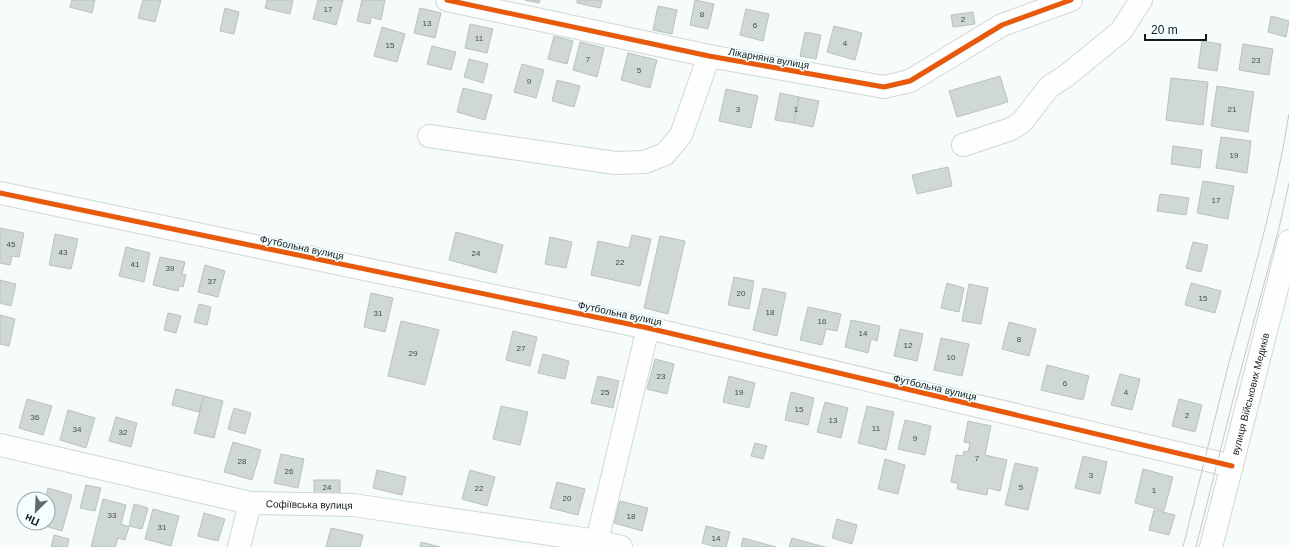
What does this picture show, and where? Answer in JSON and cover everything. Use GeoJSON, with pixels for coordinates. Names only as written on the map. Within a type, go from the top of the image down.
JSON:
{"type":"FeatureCollection","features":[{"type":"Feature","properties":{"kind":"street","name":"Лікарняна вулиця"},"geometry":{"type":"LineString","coordinates":[[448,0],[708,56],[884,87],[910,81],[1002,25],[1071,0]]}},
{"type":"Feature","properties":{"kind":"street"},"geometry":{"type":"LineString","coordinates":[[963,145],[1011,129],[1022,122],[1049,87],[1066,76],[1121,31],[1141,0]]}},
{"type":"Feature","properties":{"kind":"street"},"geometry":{"type":"LineString","coordinates":[[429,136],[615,163],[645,162],[665,154],[681,136],[708,56]]}},
{"type":"Feature","properties":{"kind":"street","name":"Футбольна вулиця"},"geometry":{"type":"LineString","coordinates":[[0,193],[648,328],[1232,466]]}},
{"type":"Feature","properties":{"kind":"street","name":"вулиця Військових Медиків"},"geometry":{"type":"LineString","coordinates":[[1211,547],[1289,241]]}},
{"type":"Feature","properties":{"kind":"street"},"geometry":{"type":"LineString","coordinates":[[597,541],[648,328]]}},
{"type":"Feature","properties":{"kind":"street","name":"Софіївська вулиця"},"geometry":{"type":"LineString","coordinates":[[0,445],[250,503],[353,505],[597,541],[622,547]]}},
{"type":"Feature","properties":{"kind":"street"},"geometry":{"type":"LineString","coordinates":[[239,547],[250,503]]}},
{"type":"Feature","properties":{"kind":"building"},"geometry":{"type":"Polygon","coordinates":[[[72,0],[95,0],[92,13],[70,7],[72,0]]]}},
{"type":"Feature","properties":{"kind":"building"},"geometry":{"type":"Polygon","coordinates":[[[143,0],[161,0],[155,22],[138,18],[143,0]]]}},
{"type":"Feature","properties":{"kind":"building"},"geometry":{"type":"Polygon","coordinates":[[[267,0],[293,0],[290,14],[265,8],[267,0]]]}},
{"type":"Feature","properties":{"kind":"building"},"geometry":{"type":"Polygon","coordinates":[[[318,0],[343,0],[336,25],[313,19],[318,0]]]}},
{"type":"Feature","properties":{"kind":"building"},"geometry":{"type":"Polygon","coordinates":[[[362,0],[385,0],[381,20],[371,17],[370,24],[357,21],[362,0]]]}},
{"type":"Feature","properties":{"kind":"building"},"geometry":{"type":"Polygon","coordinates":[[[525,0],[540,0],[539,3],[525,0]]]}},
{"type":"Feature","properties":{"kind":"building"},"geometry":{"type":"Polygon","coordinates":[[[577,0],[602,0],[600,8],[577,3],[577,0]]]}},
{"type":"Feature","properties":{"kind":"building"},"geometry":{"type":"Polygon","coordinates":[[[695,0],[714,4],[708,29],[690,25],[695,0]]]}},
{"type":"Feature","properties":{"kind":"building"},"geometry":{"type":"Polygon","coordinates":[[[658,6],[677,10],[672,34],[653,30],[658,6]]]}},
{"type":"Feature","properties":{"kind":"building"},"geometry":{"type":"Polygon","coordinates":[[[225,8],[239,12],[234,34],[220,31],[225,8]]]}},
{"type":"Feature","properties":{"kind":"building"},"geometry":{"type":"Polygon","coordinates":[[[420,8],[441,13],[435,38],[414,33],[420,8]]]}},
{"type":"Feature","properties":{"kind":"building"},"geometry":{"type":"Polygon","coordinates":[[[746,9],[769,14],[763,41],[740,35],[746,9]]]}},
{"type":"Feature","properties":{"kind":"building"},"geometry":{"type":"Polygon","coordinates":[[[973,12],[975,24],[953,27],[951,15],[973,12]]]}},
{"type":"Feature","properties":{"kind":"building"},"geometry":{"type":"Polygon","coordinates":[[[1271,16],[1289,21],[1286,37],[1268,32],[1271,16]]]}},
{"type":"Feature","properties":{"kind":"building"},"geometry":{"type":"Polygon","coordinates":[[[470,24],[493,29],[487,53],[465,48],[470,24]]]}},
{"type":"Feature","properties":{"kind":"building"},"geometry":{"type":"Polygon","coordinates":[[[834,26],[862,33],[855,60],[827,52],[834,26]]]}},
{"type":"Feature","properties":{"kind":"building"},"geometry":{"type":"Polygon","coordinates":[[[382,27],[405,34],[397,62],[374,56],[382,27]]]}},
{"type":"Feature","properties":{"kind":"building"},"geometry":{"type":"Polygon","coordinates":[[[805,32],[821,35],[816,59],[800,56],[805,32]]]}},
{"type":"Feature","properties":{"kind":"building"},"geometry":{"type":"Polygon","coordinates":[[[554,36],[573,41],[567,64],[548,59],[554,36]]]}},
{"type":"Feature","properties":{"kind":"building"},"geometry":{"type":"Polygon","coordinates":[[[1202,41],[1221,44],[1217,71],[1198,68],[1202,41]]]}},
{"type":"Feature","properties":{"kind":"building"},"geometry":{"type":"Polygon","coordinates":[[[580,42],[604,48],[597,77],[573,70],[580,42]]]}},
{"type":"Feature","properties":{"kind":"building"},"geometry":{"type":"Polygon","coordinates":[[[1243,44],[1273,49],[1269,75],[1239,70],[1243,44]]]}},
{"type":"Feature","properties":{"kind":"building"},"geometry":{"type":"Polygon","coordinates":[[[432,46],[456,52],[451,70],[427,64],[432,46]]]}},
{"type":"Feature","properties":{"kind":"building"},"geometry":{"type":"Polygon","coordinates":[[[628,53],[657,60],[650,88],[621,80],[628,53]]]}},
{"type":"Feature","properties":{"kind":"building"},"geometry":{"type":"Polygon","coordinates":[[[469,59],[488,64],[483,83],[464,77],[469,59]]]}},
{"type":"Feature","properties":{"kind":"building"},"geometry":{"type":"Polygon","coordinates":[[[522,64],[544,70],[536,98],[514,92],[522,64]]]}},
{"type":"Feature","properties":{"kind":"building"},"geometry":{"type":"Polygon","coordinates":[[[1000,76],[1008,102],[957,117],[949,91],[1000,76]]]}},
{"type":"Feature","properties":{"kind":"building"},"geometry":{"type":"Polygon","coordinates":[[[1171,78],[1208,82],[1203,125],[1166,120],[1171,78]]]}},
{"type":"Feature","properties":{"kind":"building"},"geometry":{"type":"Polygon","coordinates":[[[557,80],[580,86],[574,107],[552,101],[557,80]]]}},
{"type":"Feature","properties":{"kind":"building"},"geometry":{"type":"Polygon","coordinates":[[[1217,86],[1254,92],[1248,132],[1211,126],[1217,86]]]}},
{"type":"Feature","properties":{"kind":"building"},"geometry":{"type":"Polygon","coordinates":[[[463,88],[492,95],[485,120],[457,112],[463,88]]]}},
{"type":"Feature","properties":{"kind":"building"},"geometry":{"type":"Polygon","coordinates":[[[726,89],[758,96],[751,128],[719,121],[726,89]]]}},
{"type":"Feature","properties":{"kind":"building"},"geometry":{"type":"Polygon","coordinates":[[[780,93],[799,97],[794,123],[775,120],[780,93]]]}},
{"type":"Feature","properties":{"kind":"building"},"geometry":{"type":"Polygon","coordinates":[[[799,97],[819,101],[813,127],[794,123],[799,97]]]}},
{"type":"Feature","properties":{"kind":"building"},"geometry":{"type":"Polygon","coordinates":[[[1221,137],[1251,141],[1247,173],[1216,168],[1221,137]]]}},
{"type":"Feature","properties":{"kind":"building"},"geometry":{"type":"Polygon","coordinates":[[[1173,146],[1202,150],[1200,168],[1171,164],[1173,146]]]}},
{"type":"Feature","properties":{"kind":"building"},"geometry":{"type":"Polygon","coordinates":[[[948,167],[952,186],[917,194],[912,175],[948,167]]]}},
{"type":"Feature","properties":{"kind":"building"},"geometry":{"type":"Polygon","coordinates":[[[1203,181],[1234,186],[1228,219],[1197,213],[1203,181]]]}},
{"type":"Feature","properties":{"kind":"building"},"geometry":{"type":"Polygon","coordinates":[[[1160,194],[1189,198],[1186,215],[1157,211],[1160,194]]]}},
{"type":"Feature","properties":{"kind":"building"},"geometry":{"type":"Polygon","coordinates":[[[0,228],[24,233],[19,257],[12,256],[10,265],[0,263],[0,228]]]}},
{"type":"Feature","properties":{"kind":"building"},"geometry":{"type":"Polygon","coordinates":[[[456,232],[503,245],[496,273],[449,260],[456,232]]]}},
{"type":"Feature","properties":{"kind":"building"},"geometry":{"type":"Polygon","coordinates":[[[55,234],[78,239],[71,269],[49,265],[55,234]]]}},
{"type":"Feature","properties":{"kind":"building"},"geometry":{"type":"Polygon","coordinates":[[[632,235],[651,239],[640,286],[591,275],[598,241],[629,248],[632,235]]]}},
{"type":"Feature","properties":{"kind":"building"},"geometry":{"type":"Polygon","coordinates":[[[660,236],[685,241],[668,314],[644,308],[660,236]]]}},
{"type":"Feature","properties":{"kind":"building"},"geometry":{"type":"Polygon","coordinates":[[[550,237],[572,242],[566,268],[545,264],[550,237]]]}},
{"type":"Feature","properties":{"kind":"building"},"geometry":{"type":"Polygon","coordinates":[[[1193,242],[1208,245],[1201,272],[1186,268],[1193,242]]]}},
{"type":"Feature","properties":{"kind":"building"},"geometry":{"type":"Polygon","coordinates":[[[126,247],[150,253],[144,282],[119,276],[126,247]]]}},
{"type":"Feature","properties":{"kind":"building"},"geometry":{"type":"Polygon","coordinates":[[[160,257],[185,262],[182,274],[186,275],[183,287],[179,286],[178,291],[153,285],[160,257]]]}},
{"type":"Feature","properties":{"kind":"building"},"geometry":{"type":"Polygon","coordinates":[[[205,265],[225,271],[218,297],[198,292],[205,265]]]}},
{"type":"Feature","properties":{"kind":"building"},"geometry":{"type":"Polygon","coordinates":[[[734,277],[754,281],[749,309],[728,305],[734,277]]]}},
{"type":"Feature","properties":{"kind":"building"},"geometry":{"type":"Polygon","coordinates":[[[0,280],[16,284],[11,306],[0,303],[0,280]]]}},
{"type":"Feature","properties":{"kind":"building"},"geometry":{"type":"Polygon","coordinates":[[[947,283],[964,288],[959,312],[941,308],[947,283]]]}},
{"type":"Feature","properties":{"kind":"building"},"geometry":{"type":"Polygon","coordinates":[[[1191,283],[1221,291],[1215,313],[1185,305],[1191,283]]]}},
{"type":"Feature","properties":{"kind":"building"},"geometry":{"type":"Polygon","coordinates":[[[969,284],[988,288],[981,324],[962,321],[969,284]]]}},
{"type":"Feature","properties":{"kind":"building"},"geometry":{"type":"Polygon","coordinates":[[[763,288],[786,293],[777,336],[753,330],[763,288]]]}},
{"type":"Feature","properties":{"kind":"building"},"geometry":{"type":"Polygon","coordinates":[[[371,293],[393,298],[385,332],[364,327],[371,293]]]}},
{"type":"Feature","properties":{"kind":"building"},"geometry":{"type":"Polygon","coordinates":[[[199,304],[211,307],[207,325],[194,322],[199,304]]]}},
{"type":"Feature","properties":{"kind":"building"},"geometry":{"type":"Polygon","coordinates":[[[808,307],[841,314],[837,331],[826,329],[822,345],[800,340],[808,307]]]}},
{"type":"Feature","properties":{"kind":"building"},"geometry":{"type":"Polygon","coordinates":[[[168,313],[181,316],[176,333],[164,330],[168,313]]]}},
{"type":"Feature","properties":{"kind":"building"},"geometry":{"type":"Polygon","coordinates":[[[0,315],[15,319],[9,346],[0,344],[0,315]]]}},
{"type":"Feature","properties":{"kind":"building"},"geometry":{"type":"Polygon","coordinates":[[[851,320],[880,326],[877,341],[871,339],[868,353],[845,347],[851,320]]]}},
{"type":"Feature","properties":{"kind":"building"},"geometry":{"type":"Polygon","coordinates":[[[401,321],[439,330],[425,385],[388,376],[401,321]]]}},
{"type":"Feature","properties":{"kind":"building"},"geometry":{"type":"Polygon","coordinates":[[[1009,322],[1036,329],[1029,356],[1002,349],[1009,322]]]}},
{"type":"Feature","properties":{"kind":"building"},"geometry":{"type":"Polygon","coordinates":[[[900,329],[923,334],[917,361],[894,356],[900,329]]]}},
{"type":"Feature","properties":{"kind":"building"},"geometry":{"type":"Polygon","coordinates":[[[513,331],[537,337],[530,366],[506,360],[513,331]]]}},
{"type":"Feature","properties":{"kind":"building"},"geometry":{"type":"Polygon","coordinates":[[[941,338],[969,344],[962,376],[934,370],[941,338]]]}},
{"type":"Feature","properties":{"kind":"building"},"geometry":{"type":"Polygon","coordinates":[[[543,354],[569,361],[565,379],[538,373],[543,354]]]}},
{"type":"Feature","properties":{"kind":"building"},"geometry":{"type":"Polygon","coordinates":[[[655,359],[674,364],[667,394],[647,389],[655,359]]]}},
{"type":"Feature","properties":{"kind":"building"},"geometry":{"type":"Polygon","coordinates":[[[1047,365],[1089,376],[1083,400],[1041,390],[1047,365]]]}},
{"type":"Feature","properties":{"kind":"building"},"geometry":{"type":"Polygon","coordinates":[[[1120,374],[1140,379],[1132,410],[1111,405],[1120,374]]]}},
{"type":"Feature","properties":{"kind":"building"},"geometry":{"type":"Polygon","coordinates":[[[598,376],[619,381],[613,408],[591,403],[598,376]]]}},
{"type":"Feature","properties":{"kind":"building"},"geometry":{"type":"Polygon","coordinates":[[[729,376],[755,383],[749,408],[723,402],[729,376]]]}},
{"type":"Feature","properties":{"kind":"building"},"geometry":{"type":"Polygon","coordinates":[[[176,389],[204,396],[199,412],[172,405],[176,389]]]}},
{"type":"Feature","properties":{"kind":"building"},"geometry":{"type":"Polygon","coordinates":[[[791,392],[814,398],[808,425],[785,420],[791,392]]]}},
{"type":"Feature","properties":{"kind":"building"},"geometry":{"type":"Polygon","coordinates":[[[204,396],[223,401],[214,438],[194,433],[204,396]]]}},
{"type":"Feature","properties":{"kind":"building"},"geometry":{"type":"Polygon","coordinates":[[[27,399],[52,406],[43,435],[19,428],[27,399]]]}},
{"type":"Feature","properties":{"kind":"building"},"geometry":{"type":"Polygon","coordinates":[[[1179,399],[1202,405],[1195,432],[1172,426],[1179,399]]]}},
{"type":"Feature","properties":{"kind":"building"},"geometry":{"type":"Polygon","coordinates":[[[825,402],[848,408],[841,438],[817,432],[825,402]]]}},
{"type":"Feature","properties":{"kind":"building"},"geometry":{"type":"Polygon","coordinates":[[[501,406],[528,412],[520,445],[493,439],[501,406]]]}},
{"type":"Feature","properties":{"kind":"building"},"geometry":{"type":"Polygon","coordinates":[[[867,406],[894,412],[886,450],[858,443],[867,406]]]}},
{"type":"Feature","properties":{"kind":"building"},"geometry":{"type":"Polygon","coordinates":[[[234,408],[251,413],[245,434],[228,429],[234,408]]]}},
{"type":"Feature","properties":{"kind":"building"},"geometry":{"type":"Polygon","coordinates":[[[68,410],[95,418],[86,448],[60,440],[68,410]]]}},
{"type":"Feature","properties":{"kind":"building"},"geometry":{"type":"Polygon","coordinates":[[[116,417],[137,423],[131,447],[109,441],[116,417]]]}},
{"type":"Feature","properties":{"kind":"building"},"geometry":{"type":"Polygon","coordinates":[[[905,420],[931,426],[925,455],[898,449],[905,420]]]}},
{"type":"Feature","properties":{"kind":"building"},"geometry":{"type":"Polygon","coordinates":[[[968,421],[991,426],[985,455],[1007,460],[1000,491],[988,488],[987,495],[957,489],[958,483],[951,482],[956,455],[963,456],[964,451],[968,452],[970,443],[964,442],[968,421]]]}},
{"type":"Feature","properties":{"kind":"building"},"geometry":{"type":"Polygon","coordinates":[[[233,442],[261,450],[252,480],[224,472],[233,442]]]}},
{"type":"Feature","properties":{"kind":"building"},"geometry":{"type":"Polygon","coordinates":[[[755,443],[767,446],[763,459],[751,456],[755,443]]]}},
{"type":"Feature","properties":{"kind":"building"},"geometry":{"type":"Polygon","coordinates":[[[281,454],[304,459],[298,488],[274,483],[281,454]]]}},
{"type":"Feature","properties":{"kind":"building"},"geometry":{"type":"Polygon","coordinates":[[[1083,456],[1107,462],[1100,494],[1075,488],[1083,456]]]}},
{"type":"Feature","properties":{"kind":"building"},"geometry":{"type":"Polygon","coordinates":[[[885,459],[905,465],[898,494],[878,489],[885,459]]]}},
{"type":"Feature","properties":{"kind":"building"},"geometry":{"type":"Polygon","coordinates":[[[1015,463],[1038,468],[1028,510],[1005,505],[1015,463]]]}},
{"type":"Feature","properties":{"kind":"building"},"geometry":{"type":"Polygon","coordinates":[[[1143,469],[1173,477],[1164,511],[1135,503],[1143,469]]]}},
{"type":"Feature","properties":{"kind":"building"},"geometry":{"type":"Polygon","coordinates":[[[377,470],[406,477],[402,495],[373,488],[377,470]]]}},
{"type":"Feature","properties":{"kind":"building"},"geometry":{"type":"Polygon","coordinates":[[[470,470],[495,477],[487,506],[462,499],[470,470]]]}},
{"type":"Feature","properties":{"kind":"building"},"geometry":{"type":"Polygon","coordinates":[[[314,480],[340,480],[340,494],[314,494],[314,480]]]}},
{"type":"Feature","properties":{"kind":"building"},"geometry":{"type":"Polygon","coordinates":[[[557,482],[585,489],[578,515],[550,508],[557,482]]]}},
{"type":"Feature","properties":{"kind":"building"},"geometry":{"type":"Polygon","coordinates":[[[86,485],[101,488],[95,511],[80,508],[86,485]]]}},
{"type":"Feature","properties":{"kind":"building"},"geometry":{"type":"Polygon","coordinates":[[[48,488],[72,495],[62,531],[56,529],[56,491],[47,491],[48,488]]]}},
{"type":"Feature","properties":{"kind":"building"},"geometry":{"type":"Polygon","coordinates":[[[103,499],[126,505],[121,524],[129,527],[125,540],[118,538],[115,547],[91,547],[103,499]]]}},
{"type":"Feature","properties":{"kind":"building"},"geometry":{"type":"Polygon","coordinates":[[[620,501],[648,508],[642,531],[614,523],[620,501]]]}},
{"type":"Feature","properties":{"kind":"building"},"geometry":{"type":"Polygon","coordinates":[[[134,504],[148,508],[142,529],[129,526],[134,504]]]}},
{"type":"Feature","properties":{"kind":"building"},"geometry":{"type":"Polygon","coordinates":[[[153,509],[179,516],[171,546],[145,539],[153,509]]]}},
{"type":"Feature","properties":{"kind":"building"},"geometry":{"type":"Polygon","coordinates":[[[1154,510],[1175,515],[1169,535],[1149,530],[1154,510]]]}},
{"type":"Feature","properties":{"kind":"building"},"geometry":{"type":"Polygon","coordinates":[[[204,513],[225,519],[218,541],[198,536],[204,513]]]}},
{"type":"Feature","properties":{"kind":"building"},"geometry":{"type":"Polygon","coordinates":[[[837,519],[857,525],[852,544],[832,538],[837,519]]]}},
{"type":"Feature","properties":{"kind":"building"},"geometry":{"type":"Polygon","coordinates":[[[706,526],[730,532],[726,547],[717,547],[702,543],[706,526]]]}},
{"type":"Feature","properties":{"kind":"building"},"geometry":{"type":"Polygon","coordinates":[[[331,528],[363,535],[360,547],[326,547],[331,528]]]}},
{"type":"Feature","properties":{"kind":"building"},"geometry":{"type":"Polygon","coordinates":[[[54,535],[69,539],[67,547],[51,547],[54,535]]]}},
{"type":"Feature","properties":{"kind":"building"},"geometry":{"type":"Polygon","coordinates":[[[743,538],[776,547],[741,547],[743,538]]]}},
{"type":"Feature","properties":{"kind":"building"},"geometry":{"type":"Polygon","coordinates":[[[792,538],[825,547],[789,547],[792,538]]]}},
{"type":"Feature","properties":{"kind":"building"},"geometry":{"type":"Polygon","coordinates":[[[421,542],[440,547],[420,547],[421,542]]]}},
{"type":"Feature","properties":{"kind":"tram line"},"geometry":{"type":"LineString","coordinates":[[1183,547],[1277,179],[1289,114]]}},
{"type":"Feature","properties":{"kind":"tram line"},"geometry":{"type":"LineString","coordinates":[[1196,547],[1236,388],[1279,228],[1289,183]]}},
{"type":"Feature","properties":{"kind":"cycle path"},"geometry":{"type":"LineString","coordinates":[[447,0],[709,56],[884,87],[910,81],[1002,25],[1071,0]]}},
{"type":"Feature","properties":{"kind":"cycle path"},"geometry":{"type":"LineString","coordinates":[[0,193],[648,328],[1232,466]]}}]}
